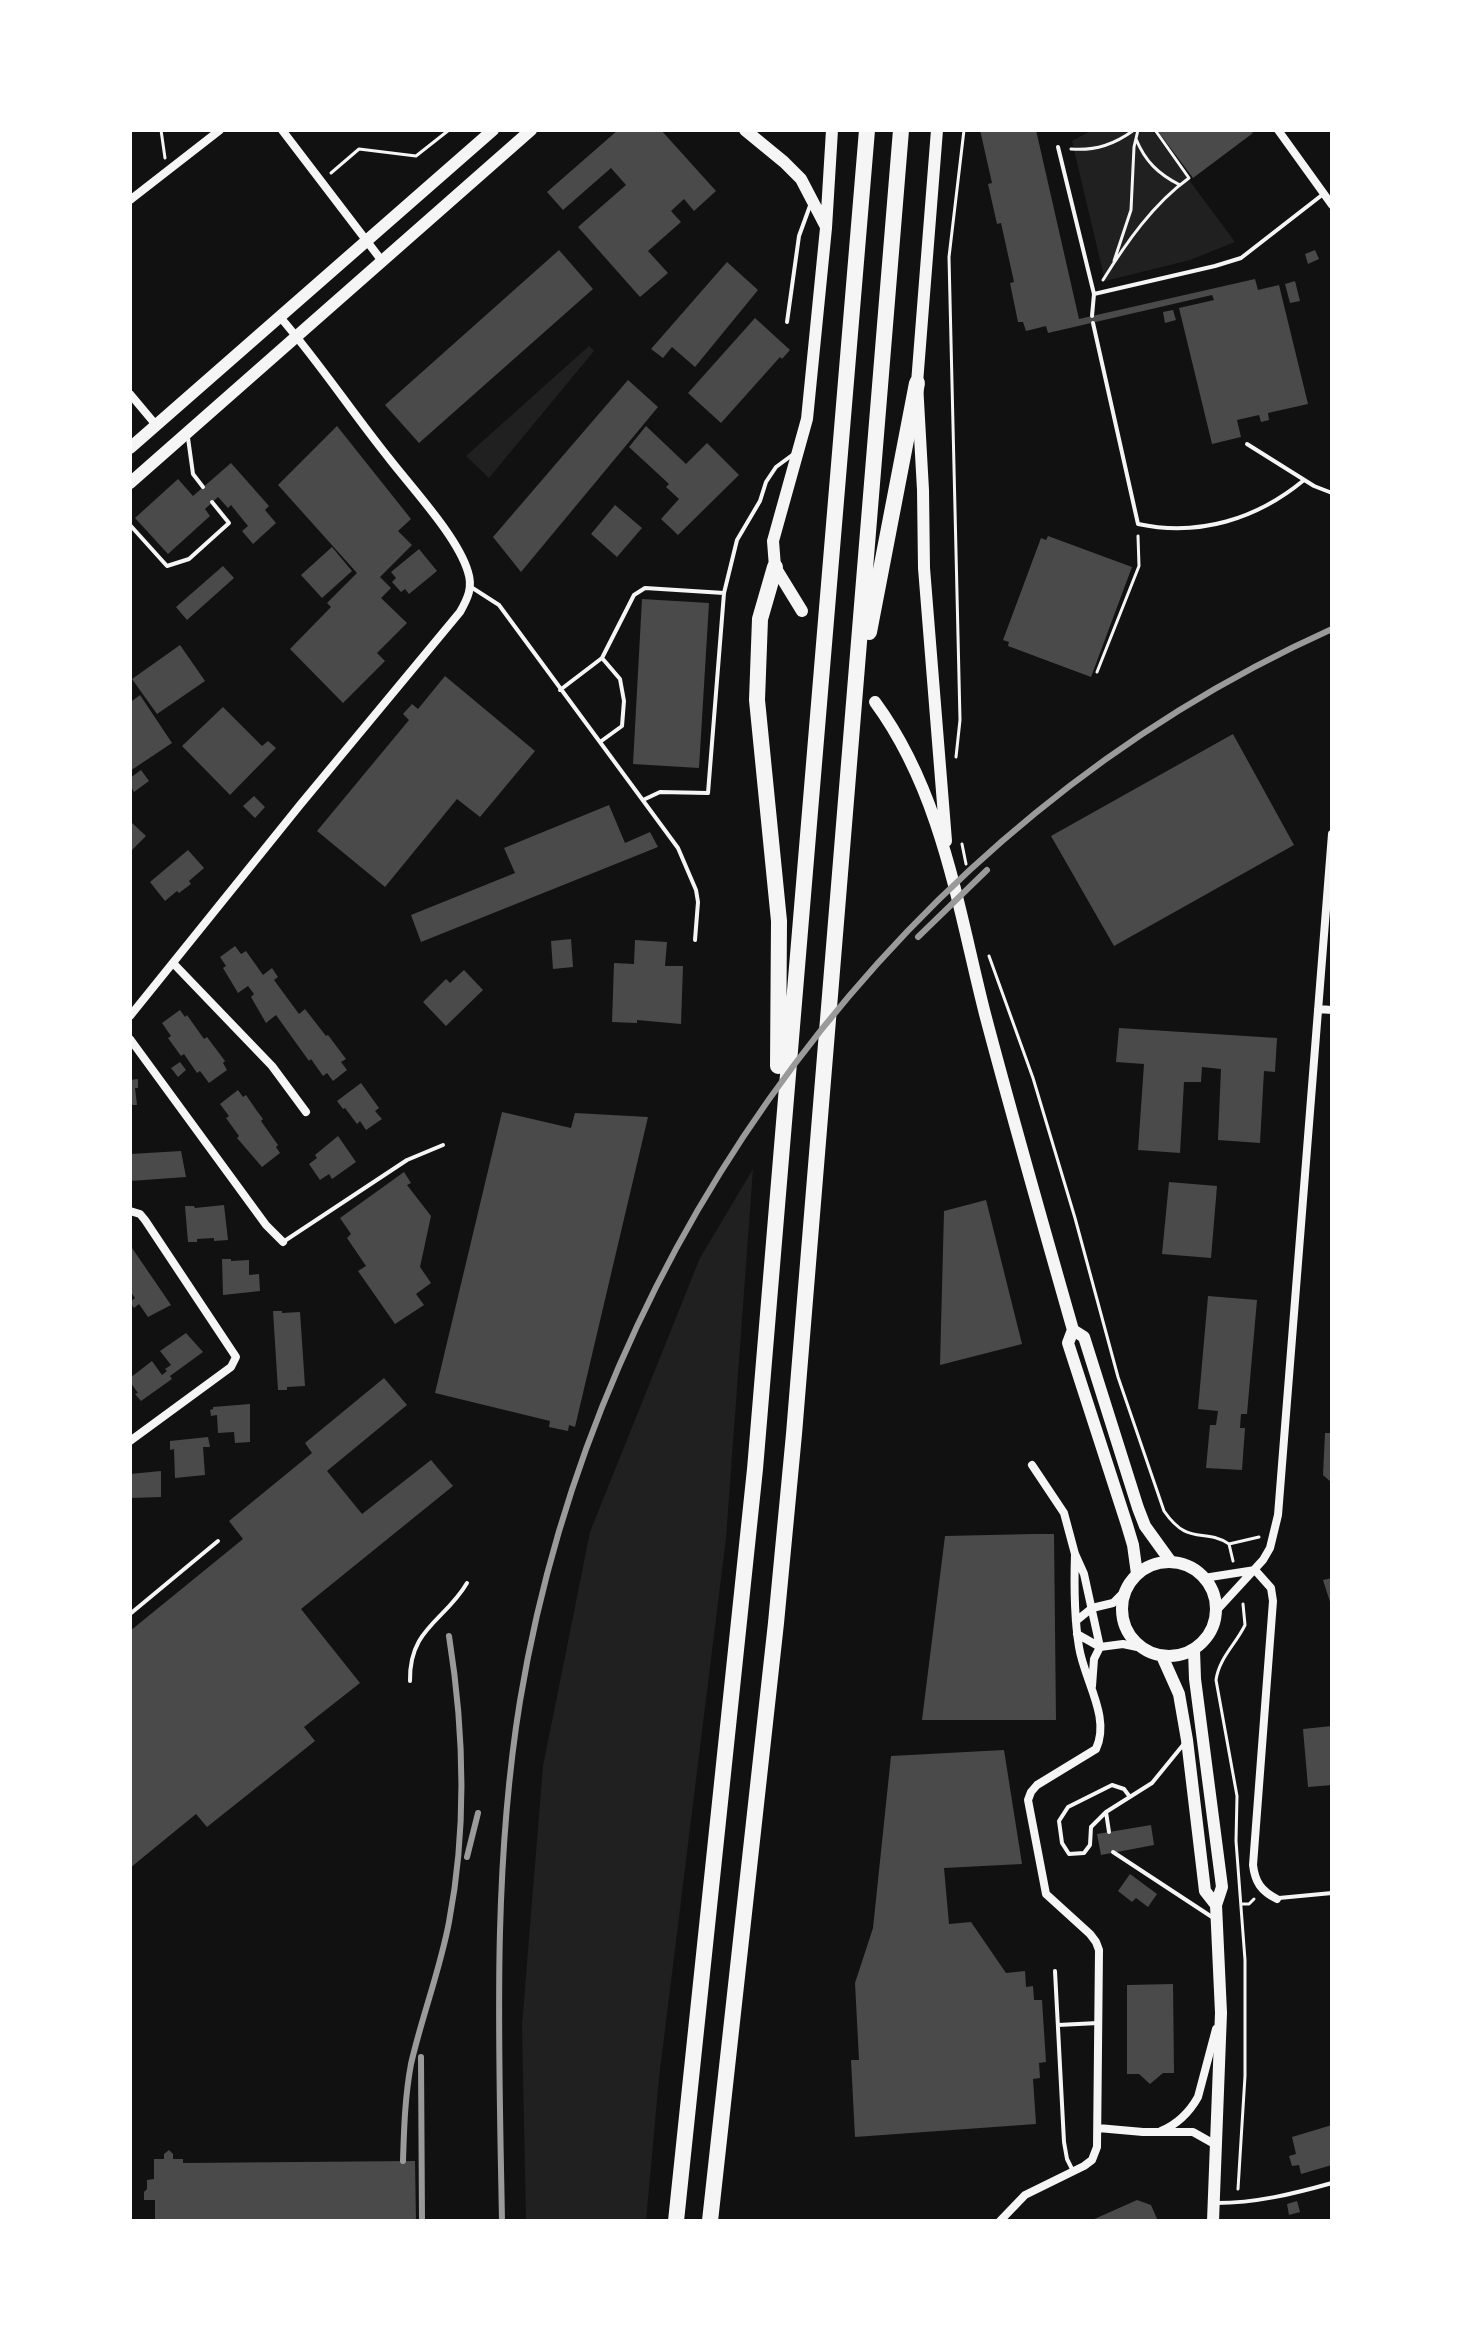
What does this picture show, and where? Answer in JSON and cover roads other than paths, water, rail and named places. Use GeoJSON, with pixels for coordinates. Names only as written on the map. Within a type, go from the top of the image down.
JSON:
{"type":"FeatureCollection","features":[{"type":"Feature","properties":{"kind":"highway"},"geometry":{"type":"LineString","coordinates":[[676,2221],[742,1605],[867,130]]}},
{"type":"Feature","properties":{"kind":"highway"},"geometry":{"type":"LineString","coordinates":[[710,2221],[778,1607],[901,130]]}},
{"type":"Feature","properties":{"kind":"highway"},"geometry":{"type":"LineString","coordinates":[[853,712],[917,383]]}},
{"type":"Feature","properties":{"kind":"highway"},"geometry":{"type":"LineString","coordinates":[[775,567],[760,619],[757,700],[779,921],[781,1149]]}},
{"type":"Feature","properties":{"kind":"main road"},"geometry":{"type":"LineString","coordinates":[[130,448],[493,130]]}},
{"type":"Feature","properties":{"kind":"main road"},"geometry":{"type":"LineString","coordinates":[[130,483],[531,130]]}},
{"type":"Feature","properties":{"kind":"main road"},"geometry":{"type":"LineString","coordinates":[[745,130],[801,179],[826,228]]}},
{"type":"Feature","properties":{"kind":"main road"},"geometry":{"type":"LineString","coordinates":[[802,611],[775,567],[773,541],[807,419],[826,228],[832,130]]}},
{"type":"Feature","properties":{"kind":"main road"},"geometry":{"type":"LineString","coordinates":[[937,130],[917,383],[924,568],[947,856]]}},
{"type":"Feature","properties":{"kind":"main road"},"geometry":{"type":"LineString","coordinates":[[875,702],[909,757],[947,856],[1020,1143],[1073,1330],[1068,1343],[1130,1535],[1137,1574]]}},
{"type":"Feature","properties":{"kind":"main road"},"geometry":{"type":"LineString","coordinates":[[1073,1330],[1084,1337],[1145,1526],[1171,1562]]}},
{"type":"Feature","properties":{"kind":"main road"},"geometry":{"type":"LineString","coordinates":[[1171,1562],[1194,1569],[1204,1578],[1211,1587],[1217,1610],[1210,1633],[1194,1650],[1162,1656],[1142,1648],[1128,1633],[1123,1622],[1122,1601],[1137,1574],[1159,1563],[1171,1562]]}},
{"type":"Feature","properties":{"kind":"main road"},"geometry":{"type":"LineString","coordinates":[[1194,1650],[1195,1679],[1222,1887],[1216,1905],[1221,2013],[1213,2221]]}},
{"type":"Feature","properties":{"kind":"main road"},"geometry":{"type":"LineString","coordinates":[[1162,1656],[1179,1694],[1205,1891],[1216,1905]]}},
{"type":"Feature","properties":{"kind":"street"},"geometry":{"type":"LineString","coordinates":[[130,200],[220,130]]}},
{"type":"Feature","properties":{"kind":"street"},"geometry":{"type":"LineString","coordinates":[[282,130],[382,261]]}},
{"type":"Feature","properties":{"kind":"street"},"geometry":{"type":"LineString","coordinates":[[1278,130],[1332,205]]}},
{"type":"Feature","properties":{"kind":"street"},"geometry":{"type":"LineString","coordinates":[[130,1016],[450,624],[467,599],[471,587],[466,566],[446,531],[280,317]]}},
{"type":"Feature","properties":{"kind":"street"},"geometry":{"type":"LineString","coordinates":[[130,394],[156,425]]}},
{"type":"Feature","properties":{"kind":"street"},"geometry":{"type":"LineString","coordinates":[[1217,1610],[1255,1570],[1270,1548],[1278,1515],[1332,834]]}},
{"type":"Feature","properties":{"kind":"street"},"geometry":{"type":"LineString","coordinates":[[173,963],[272,1066],[306,1112]]}},
{"type":"Feature","properties":{"kind":"street"},"geometry":{"type":"LineString","coordinates":[[1318,1009],[1332,1010]]}},
{"type":"Feature","properties":{"kind":"street"},"geometry":{"type":"LineString","coordinates":[[130,1039],[266,1225],[283,1242]]}},
{"type":"Feature","properties":{"kind":"street"},"geometry":{"type":"LineString","coordinates":[[130,1211],[140,1214],[145,1220],[236,1357],[231,1367],[130,1441]]}},
{"type":"Feature","properties":{"kind":"street"},"geometry":{"type":"LineString","coordinates":[[1032,1465],[1064,1513],[1084,1574],[1100,1647],[1094,1659],[1092,1691]]}},
{"type":"Feature","properties":{"kind":"street"},"geometry":{"type":"LineString","coordinates":[[1000,2221],[1025,2195],[1084,2166],[1096,2154],[1099,1950],[1090,1934],[1046,1894],[1028,1800],[1037,1785],[1096,1749],[1102,1732],[1084,1672],[1077,1634],[1075,1554]]}},
{"type":"Feature","properties":{"kind":"street"},"geometry":{"type":"LineString","coordinates":[[1204,1578],[1255,1570]]}},
{"type":"Feature","properties":{"kind":"street"},"geometry":{"type":"LineString","coordinates":[[1255,1570],[1271,1588],[1273,1601],[1253,1865],[1262,1890],[1277,1899]]}},
{"type":"Feature","properties":{"kind":"street"},"geometry":{"type":"LineString","coordinates":[[1076,1621],[1092,1608],[1113,1603],[1125,1591]]}},
{"type":"Feature","properties":{"kind":"street"},"geometry":{"type":"LineString","coordinates":[[1077,1634],[1100,1647],[1123,1644],[1142,1648]]}},
{"type":"Feature","properties":{"kind":"street"},"geometry":{"type":"LineString","coordinates":[[1161,2131],[1187,2114],[1198,2097],[1221,2013]]}},
{"type":"Feature","properties":{"kind":"street"},"geometry":{"type":"LineString","coordinates":[[1098,2128],[1193,2132],[1216,2145]]}},
{"type":"Feature","properties":{"kind":"lane"},"geometry":{"type":"LineString","coordinates":[[1058,147],[1094,294],[1092,316]]}},
{"type":"Feature","properties":{"kind":"lane"},"geometry":{"type":"LineString","coordinates":[[1094,294],[1241,258],[1324,193]]}},
{"type":"Feature","properties":{"kind":"lane"},"geometry":{"type":"LineString","coordinates":[[787,322],[799,236],[812,201]]}},
{"type":"Feature","properties":{"kind":"lane"},"geometry":{"type":"LineString","coordinates":[[1093,323],[1138,524],[1178,528],[1228,522],[1286,495],[1304,480]]}},
{"type":"Feature","properties":{"kind":"lane"},"geometry":{"type":"LineString","coordinates":[[188,432],[193,474],[203,487]]}},
{"type":"Feature","properties":{"kind":"lane"},"geometry":{"type":"LineString","coordinates":[[1247,444],[1304,480],[1332,493]]}},
{"type":"Feature","properties":{"kind":"lane"},"geometry":{"type":"LineString","coordinates":[[642,800],[660,792],[708,793],[724,593],[737,540],[776,467],[796,452]]}},
{"type":"Feature","properties":{"kind":"lane"},"geometry":{"type":"LineString","coordinates":[[130,525],[167,566],[189,559],[229,523],[212,502]]}},
{"type":"Feature","properties":{"kind":"lane"},"geometry":{"type":"LineString","coordinates":[[471,587],[499,605],[678,848],[691,876],[698,902],[695,940]]}},
{"type":"Feature","properties":{"kind":"lane"},"geometry":{"type":"LineString","coordinates":[[560,690],[602,658],[634,595],[645,588],[724,593]]}},
{"type":"Feature","properties":{"kind":"lane"},"geometry":{"type":"LineString","coordinates":[[600,742],[622,726],[624,701],[620,679],[602,658]]}},
{"type":"Feature","properties":{"kind":"lane"},"geometry":{"type":"LineString","coordinates":[[283,1242],[407,1160],[443,1145]]}},
{"type":"Feature","properties":{"kind":"lane"},"geometry":{"type":"LineString","coordinates":[[130,1614],[218,1541]]}},
{"type":"Feature","properties":{"kind":"lane"},"geometry":{"type":"LineString","coordinates":[[410,1681],[414,1651],[426,1629],[459,1596],[467,1583]]}},
{"type":"Feature","properties":{"kind":"lane"},"geometry":{"type":"LineString","coordinates":[[1130,1797],[1124,1789],[1112,1785],[1068,1807],[1059,1821],[1062,1843],[1069,1854],[1084,1853],[1090,1845],[1091,1827],[1106,1812],[1130,1797],[1152,1783],[1187,1740]]}},
{"type":"Feature","properties":{"kind":"lane"},"geometry":{"type":"LineString","coordinates":[[1106,1812],[1109,1832]]}},
{"type":"Feature","properties":{"kind":"lane"},"geometry":{"type":"LineString","coordinates":[[1113,1852],[1216,1920]]}},
{"type":"Feature","properties":{"kind":"lane"},"geometry":{"type":"LineString","coordinates":[[1277,1899],[1332,1893]]}},
{"type":"Feature","properties":{"kind":"lane"},"geometry":{"type":"LineString","coordinates":[[1055,1971],[1064,2142],[1073,2172]]}},
{"type":"Feature","properties":{"kind":"lane"},"geometry":{"type":"LineString","coordinates":[[1058,2025],[1098,2023]]}},
{"type":"Feature","properties":{"kind":"lane"},"geometry":{"type":"LineString","coordinates":[[1213,2203],[1258,2201],[1332,2183]]}},
{"type":"Feature","properties":{"kind":"railway"},"geometry":{"type":"LineString","coordinates":[[502,2221],[501,1896],[511,1766],[520,1701],[559,1531],[619,1366],[698,1210],[794,1064],[907,931],[1036,813],[1178,711],[1332,629]]}},
{"type":"Feature","properties":{"kind":"railway"},"geometry":{"type":"LineString","coordinates":[[918,937],[987,870]]}},
{"type":"Feature","properties":{"kind":"railway"},"geometry":{"type":"LineString","coordinates":[[403,2161],[411,2064],[445,1940],[459,1851],[460,1743],[449,1636]]}},
{"type":"Feature","properties":{"kind":"railway"},"geometry":{"type":"LineString","coordinates":[[467,1857],[478,1813]]}},
{"type":"Feature","properties":{"kind":"railway"},"geometry":{"type":"LineString","coordinates":[[421,2057],[422,2221]]}}]}
